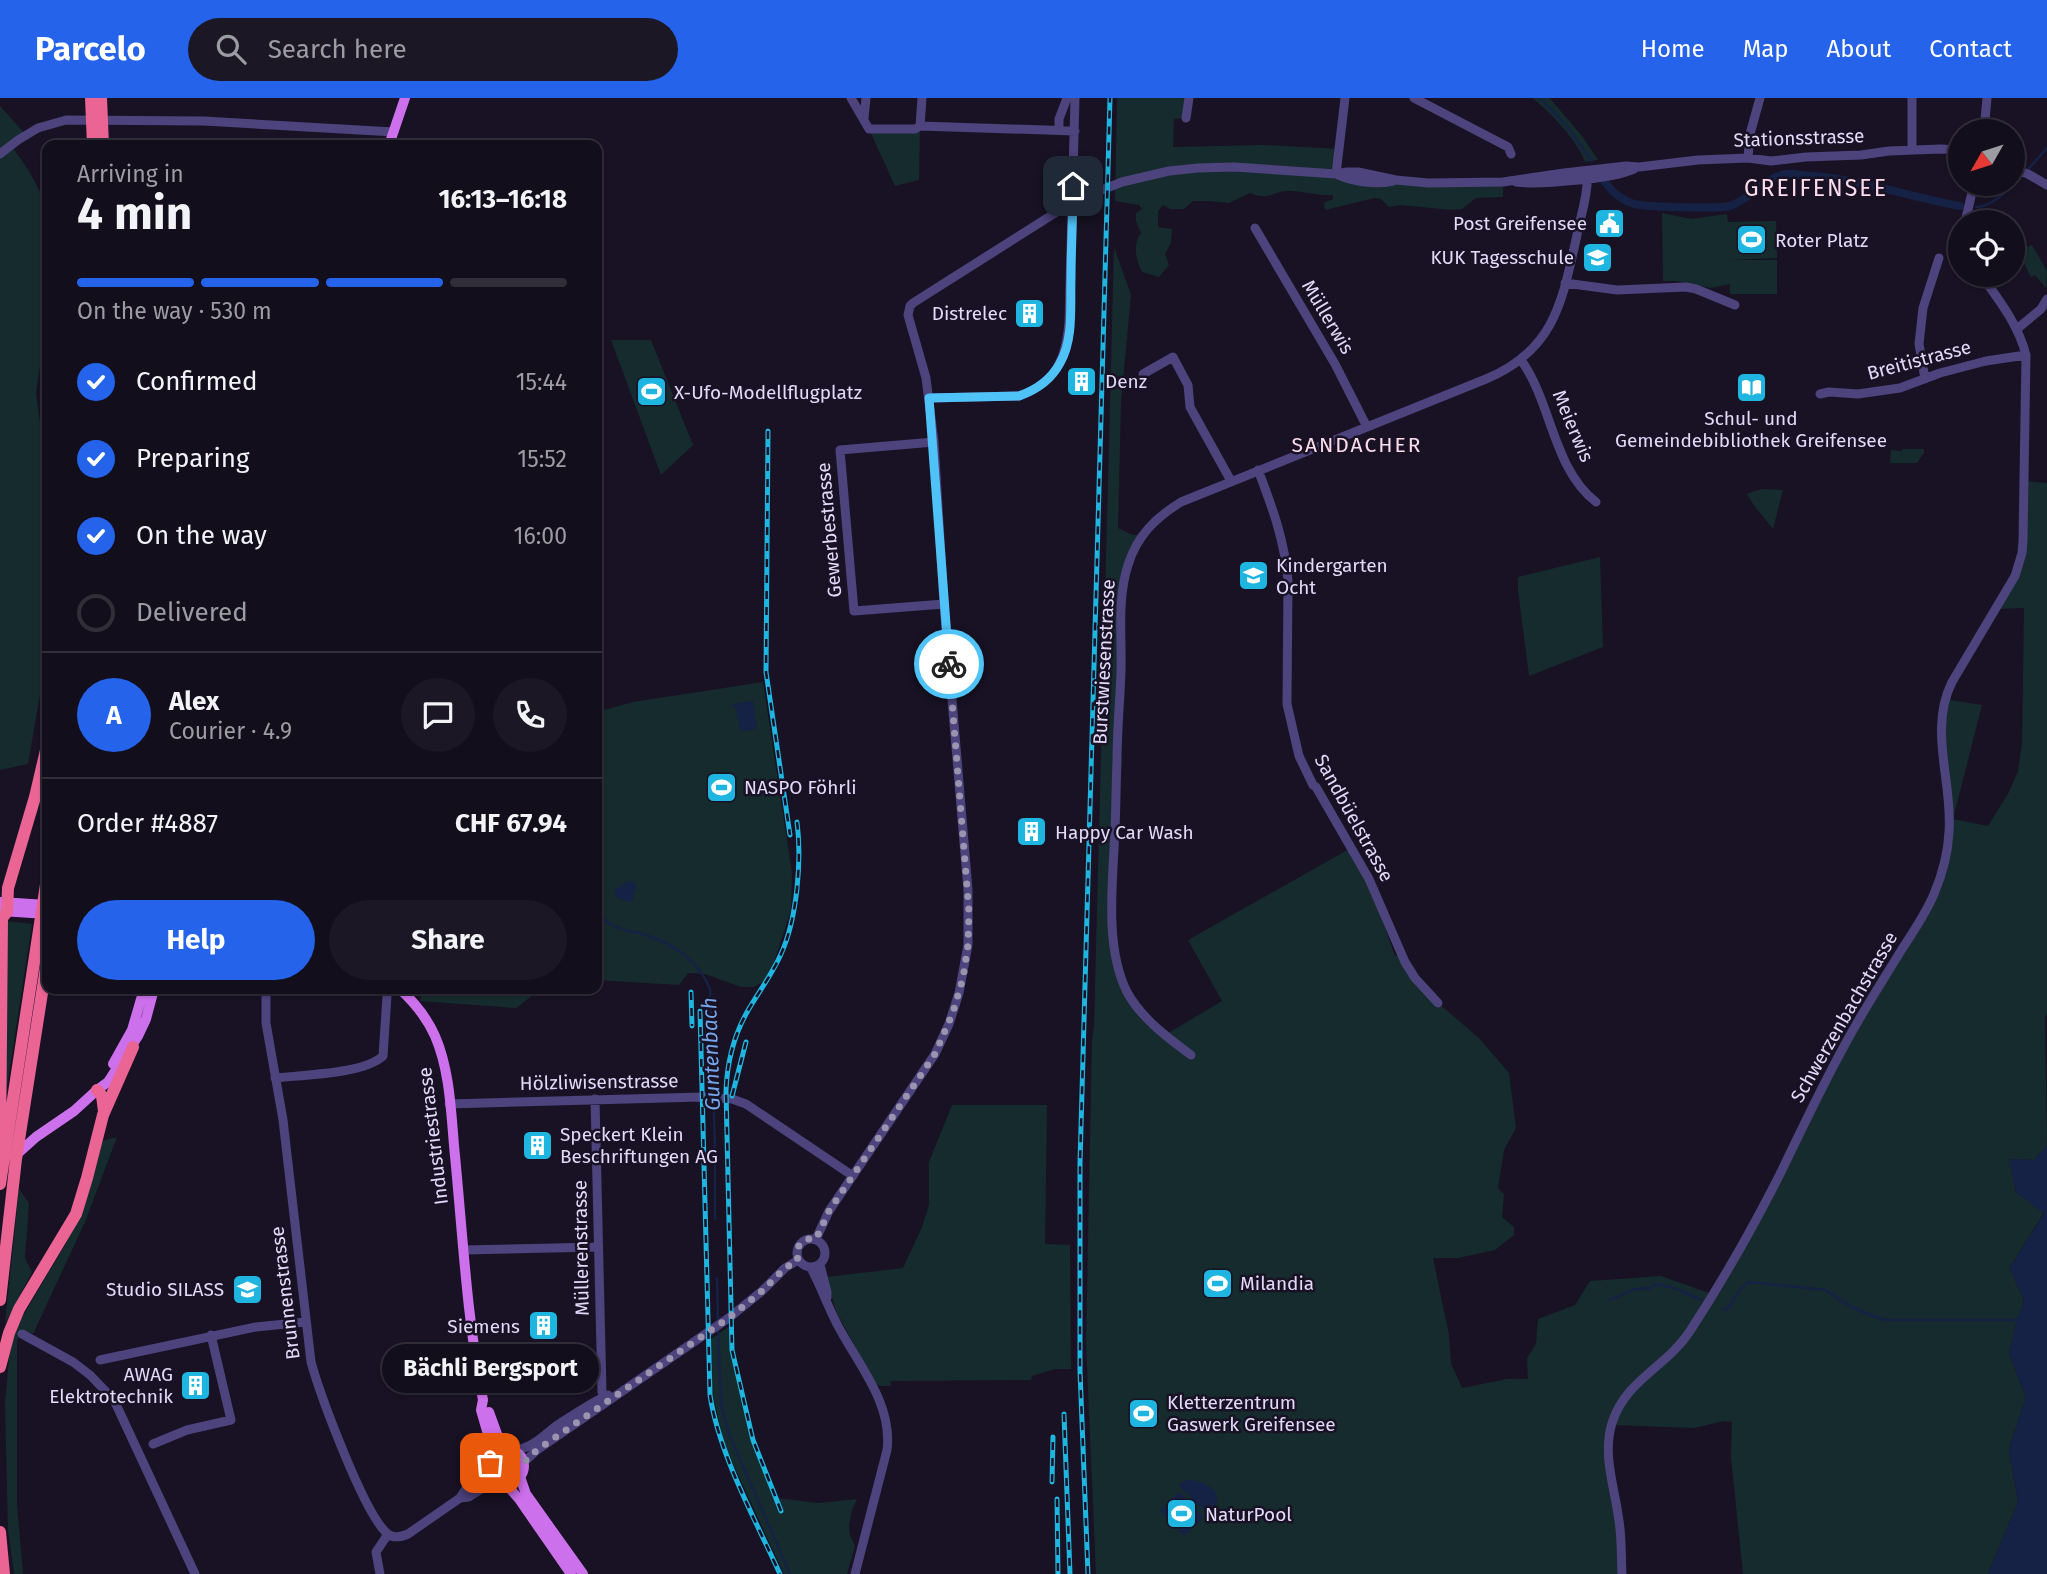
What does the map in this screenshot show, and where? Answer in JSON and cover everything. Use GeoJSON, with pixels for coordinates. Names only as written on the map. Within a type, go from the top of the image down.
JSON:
{"type":"FeatureCollection","features":[{"type":"Feature","properties":{"kind":"highway"},"geometry":{"type":"LineString","coordinates":[[91,98],[93,140]]}},
{"type":"Feature","properties":{"kind":"highway"},"geometry":{"type":"LineString","coordinates":[[101,98],[103,140]]}},
{"type":"Feature","properties":{"kind":"highway"},"geometry":{"type":"LineString","coordinates":[[0,1155],[2,918],[42,767]]}},
{"type":"Feature","properties":{"kind":"highway"},"geometry":{"type":"LineString","coordinates":[[0,1184],[42,911]]}},
{"type":"Feature","properties":{"kind":"highway"},"geometry":{"type":"LineString","coordinates":[[0,1300],[15,1171],[42,994]]}},
{"type":"Feature","properties":{"kind":"highway"},"geometry":{"type":"LineString","coordinates":[[0,1367],[15,1317],[74,1218],[103,1115],[132,1047]]}},
{"type":"Feature","properties":{"kind":"highway"},"geometry":{"type":"LineString","coordinates":[[97,1090],[103,1098],[103,1115]]}},
{"type":"Feature","properties":{"kind":"highway"},"geometry":{"type":"LineString","coordinates":[[0,1532],[4,1574]]}},
{"type":"Feature","properties":{"kind":"main road"},"geometry":{"type":"LineString","coordinates":[[391,140],[405,98]]}},
{"type":"Feature","properties":{"kind":"main road"},"geometry":{"type":"LineString","coordinates":[[28,909],[42,906]]}},
{"type":"Feature","properties":{"kind":"main road"},"geometry":{"type":"LineString","coordinates":[[4,907],[42,913]]}},
{"type":"Feature","properties":{"kind":"main road"},"geometry":{"type":"LineString","coordinates":[[97,1090],[132,1030],[143,994]]}},
{"type":"Feature","properties":{"kind":"main road"},"geometry":{"type":"LineString","coordinates":[[0,1172],[19,1151],[108,1082],[132,1047],[146,1019],[153,994]]}},
{"type":"Feature","properties":{"kind":"main road","name":"Industriestrasse"},"geometry":{"type":"LineString","coordinates":[[405,994],[421,1012],[435,1037],[443,1063],[473,1343],[483,1400],[481,1409],[494,1455],[490,1463],[497,1478]]}},
{"type":"Feature","properties":{"kind":"main road","name":"Industriestrasse"},"geometry":{"type":"LineString","coordinates":[[483,1400],[496,1434],[510,1450],[518,1453],[523,1463]]}},
{"type":"Feature","properties":{"kind":"main road"},"geometry":{"type":"LineString","coordinates":[[494,1455],[510,1450]]}},
{"type":"Feature","properties":{"kind":"main road"},"geometry":{"type":"LineString","coordinates":[[523,1463],[520,1482],[526,1494],[583,1574]]}},
{"type":"Feature","properties":{"kind":"main road"},"geometry":{"type":"LineString","coordinates":[[497,1478],[513,1482],[520,1477]]}},
{"type":"Feature","properties":{"kind":"main road"},"geometry":{"type":"LineString","coordinates":[[497,1478],[519,1499],[571,1574]]}},
{"type":"Feature","properties":{"kind":"street"},"geometry":{"type":"LineString","coordinates":[[851,98],[869,129],[915,129],[920,126],[1074,131]]}},
{"type":"Feature","properties":{"kind":"street"},"geometry":{"type":"LineString","coordinates":[[864,118],[866,98]]}},
{"type":"Feature","properties":{"kind":"street"},"geometry":{"type":"LineString","coordinates":[[920,126],[922,98]]}},
{"type":"Feature","properties":{"kind":"street"},"geometry":{"type":"LineString","coordinates":[[1059,130],[1059,119],[1067,98]]}},
{"type":"Feature","properties":{"kind":"street"},"geometry":{"type":"LineString","coordinates":[[816,1239],[829,1211],[935,1054],[953,1012],[966,963],[968,901],[929,398],[1019,396],[1039,386],[1055,371],[1065,352],[1068,339],[1073,215],[1075,98]]}},
{"type":"Feature","properties":{"kind":"street"},"geometry":{"type":"LineString","coordinates":[[1186,118],[1189,98]]}},
{"type":"Feature","properties":{"kind":"street"},"geometry":{"type":"LineString","coordinates":[[1336,174],[1345,98]]}},
{"type":"Feature","properties":{"kind":"street"},"geometry":{"type":"LineString","coordinates":[[1414,98],[1508,148],[1511,154]]}},
{"type":"Feature","properties":{"kind":"street"},"geometry":{"type":"LineString","coordinates":[[1748,158],[1760,98]]}},
{"type":"Feature","properties":{"kind":"street"},"geometry":{"type":"LineString","coordinates":[[1912,98],[1912,150]]}},
{"type":"Feature","properties":{"kind":"street"},"geometry":{"type":"LineString","coordinates":[[1985,119],[1987,98]]}},
{"type":"Feature","properties":{"kind":"street"},"geometry":{"type":"LineString","coordinates":[[0,154],[38,128],[66,120],[204,121],[394,132]]}},
{"type":"Feature","properties":{"kind":"street","name":"Stationsstrasse"},"geometry":{"type":"LineString","coordinates":[[929,398],[923,365],[908,315],[910,306],[1074,201],[1122,182],[1169,171],[1234,167],[1336,174],[1358,172],[1396,180],[1528,183],[1627,172],[1639,167],[1698,160],[1748,158],[1771,161],[1912,150],[1948,150]]}},
{"type":"Feature","properties":{"kind":"street","name":"Burstwiesenstrasse"},"geometry":{"type":"LineString","coordinates":[[1191,1055],[1147,1018],[1128,993],[1115,949],[1113,902],[1122,600],[1129,562],[1141,535],[1158,517],[1181,502],[1492,377],[1521,360],[1548,330],[1559,307],[1594,174]]}},
{"type":"Feature","properties":{"kind":"street"},"geometry":{"type":"LineString","coordinates":[[2025,174],[2047,185]]}},
{"type":"Feature","properties":{"kind":"street","name":"Müllerwis"},"geometry":{"type":"LineString","coordinates":[[1255,228],[1335,364],[1367,427]]}},
{"type":"Feature","properties":{"kind":"street"},"geometry":{"type":"LineString","coordinates":[[1925,379],[1919,344],[1923,309],[1939,258]]}},
{"type":"Feature","properties":{"kind":"street"},"geometry":{"type":"LineString","coordinates":[[1566,283],[1617,290],[1686,287],[1735,305]]}},
{"type":"Feature","properties":{"kind":"street"},"geometry":{"type":"LineString","coordinates":[[1989,287],[2017,329],[2026,355]]}},
{"type":"Feature","properties":{"kind":"street"},"geometry":{"type":"LineString","coordinates":[[2017,329],[2040,309],[2047,299]]}},
{"type":"Feature","properties":{"kind":"street","name":"Breitistrasse"},"geometry":{"type":"LineString","coordinates":[[1820,394],[1858,394],[1900,387],[1986,361],[2026,355]]}},
{"type":"Feature","properties":{"kind":"street","name":"Schwerzenbachstrasse"},"geometry":{"type":"LineString","coordinates":[[1622,1574],[1620,1522],[1608,1455],[1612,1425],[1618,1408],[1629,1391],[1678,1347],[1694,1325],[1774,1186],[1811,1107],[1852,1031],[1928,906],[1942,867],[1950,830],[1941,732],[1944,699],[2018,568],[2023,541],[2026,355]]}},
{"type":"Feature","properties":{"kind":"street"},"geometry":{"type":"LineString","coordinates":[[1143,374],[1173,357],[1188,385],[1190,407],[1231,481]]}},
{"type":"Feature","properties":{"kind":"street","name":"Meierwis"},"geometry":{"type":"LineString","coordinates":[[1521,360],[1531,373],[1542,397],[1560,450],[1585,493],[1596,502]]}},
{"type":"Feature","properties":{"kind":"street","name":"Gewerbestrasse"},"geometry":{"type":"LineString","coordinates":[[934,442],[840,450],[854,611],[944,604]]}},
{"type":"Feature","properties":{"kind":"street","name":"Sandbüelstrasse"},"geometry":{"type":"LineString","coordinates":[[1258,470],[1272,507],[1286,562],[1287,704],[1299,756],[1312,785],[1316,787],[1369,879],[1405,962],[1415,978],[1438,1003]]}},
{"type":"Feature","properties":{"kind":"street","name":"Brunnenstrasse"},"geometry":{"type":"LineString","coordinates":[[266,994],[266,1023],[287,1148],[311,1363],[359,1488],[388,1534]]}},
{"type":"Feature","properties":{"kind":"street"},"geometry":{"type":"LineString","coordinates":[[275,1078],[357,1068],[376,1063],[383,1056],[387,996]]}},
{"type":"Feature","properties":{"kind":"street","name":"Hölzliwisenstrasse"},"geometry":{"type":"LineString","coordinates":[[449,1104],[720,1097],[739,1101],[755,1109],[853,1176]]}},
{"type":"Feature","properties":{"kind":"street","name":"Müllerenstrasse"},"geometry":{"type":"LineString","coordinates":[[595,1099],[604,1396]]}},
{"type":"Feature","properties":{"kind":"street"},"geometry":{"type":"LineString","coordinates":[[806,1239],[816,1239],[826,1251],[826,1256],[815,1266],[802,1264],[798,1260],[797,1250],[806,1239]]}},
{"type":"Feature","properties":{"kind":"street"},"geometry":{"type":"LineString","coordinates":[[464,1250],[598,1247]]}},
{"type":"Feature","properties":{"kind":"street"},"geometry":{"type":"LineString","coordinates":[[523,1463],[537,1450],[726,1320],[785,1268],[798,1260]]}},
{"type":"Feature","properties":{"kind":"street"},"geometry":{"type":"LineString","coordinates":[[815,1266],[821,1293],[879,1399],[889,1437],[855,1574]]}},
{"type":"Feature","properties":{"kind":"street"},"geometry":{"type":"LineString","coordinates":[[100,1360],[211,1335],[305,1322]]}},
{"type":"Feature","properties":{"kind":"street"},"geometry":{"type":"LineString","coordinates":[[22,1334],[73,1362],[114,1400],[195,1574]]}},
{"type":"Feature","properties":{"kind":"street"},"geometry":{"type":"LineString","coordinates":[[153,1444],[187,1430],[231,1420],[211,1335]]}},
{"type":"Feature","properties":{"kind":"street"},"geometry":{"type":"LineString","coordinates":[[510,1450],[520,1450],[532,1444],[604,1396],[632,1384]]}},
{"type":"Feature","properties":{"kind":"street"},"geometry":{"type":"LineString","coordinates":[[597,1410],[604,1396]]}},
{"type":"Feature","properties":{"kind":"street"},"geometry":{"type":"LineString","coordinates":[[380,1574],[376,1552],[388,1534],[393,1537],[403,1536],[460,1498],[465,1490],[497,1478]]}},
{"type":"Feature","properties":{"kind":"green space"},"geometry":{"type":"Polygon","coordinates":[[[1117,98],[1189,98],[1186,118],[1174,119],[1173,147],[1264,145],[1340,149],[1336,174],[1357,180],[1503,182],[1503,197],[1476,198],[1462,209],[1452,210],[1401,205],[1389,207],[1381,199],[1375,198],[1325,210],[1324,203],[1333,199],[1333,195],[1287,191],[1268,196],[1250,193],[1229,203],[1193,201],[1184,209],[1170,209],[1163,205],[1158,211],[1158,227],[1172,229],[1171,243],[1165,254],[1169,265],[1159,277],[1142,272],[1137,257],[1136,247],[1141,233],[1136,213],[1142,209],[1139,205],[1115,201],[1117,98]]]}},
{"type":"Feature","properties":{"kind":"green space"},"geometry":{"type":"Polygon","coordinates":[[[1533,98],[1549,98],[1582,136],[1598,160],[1585,162],[1556,120],[1533,98]]]}},
{"type":"Feature","properties":{"kind":"green space"},"geometry":{"type":"Polygon","coordinates":[[[0,106],[26,135],[11,145],[42,196],[42,352],[36,393],[42,438],[42,683],[28,764],[0,770],[0,106]]]}},
{"type":"Feature","properties":{"kind":"green space"},"geometry":{"type":"Polygon","coordinates":[[[920,126],[919,180],[895,186],[869,129],[920,126]]]}},
{"type":"Feature","properties":{"kind":"green space"},"geometry":{"type":"Polygon","coordinates":[[[1662,213],[1691,219],[1727,214],[1728,222],[1776,221],[1777,258],[1729,260],[1777,260],[1777,294],[1730,294],[1730,284],[1711,288],[1663,281],[1662,213]]]}},
{"type":"Feature","properties":{"kind":"green space"},"geometry":{"type":"Polygon","coordinates":[[[2032,245],[2047,271],[2046,288],[2035,275],[2031,277],[2025,265],[2025,248],[2032,245]]]}},
{"type":"Feature","properties":{"kind":"green space"},"geometry":{"type":"Polygon","coordinates":[[[1114,247],[1131,295],[1121,402],[1118,528],[1133,535],[1141,535],[1126,571],[1113,929],[1128,993],[1165,1035],[1222,1001],[1188,940],[1351,848],[1378,908],[1395,956],[1401,954],[1438,1003],[1479,1038],[1509,1073],[1516,1128],[1504,1150],[1498,1188],[1504,1194],[1502,1217],[1514,1227],[1514,1235],[1495,1250],[1458,1258],[1433,1258],[1449,1335],[1451,1363],[1462,1388],[1507,1379],[1528,1379],[1527,1358],[1536,1344],[1538,1319],[1575,1305],[1590,1281],[1661,1276],[1712,1294],[1824,1082],[1934,894],[1948,841],[1944,699],[1982,705],[1953,819],[1988,826],[2009,792],[2018,771],[2022,744],[2024,608],[1996,609],[2006,592],[2023,541],[2024,481],[2047,483],[2047,1146],[2034,1160],[2010,1159],[2016,1192],[2044,1213],[2010,1267],[2024,1302],[2009,1353],[2026,1397],[2009,1449],[2018,1502],[1988,1574],[1743,1574],[1731,1457],[1732,1422],[1724,1421],[1694,1428],[1612,1425],[1608,1455],[1622,1574],[1096,1574],[1086,1343],[1114,247]]]}},
{"type":"Feature","properties":{"kind":"green space","name":"X-Ufo-Modellflugplatz"},"geometry":{"type":"Polygon","coordinates":[[[611,340],[651,340],[693,445],[661,475],[611,340]]]}},
{"type":"Feature","properties":{"kind":"green space"},"geometry":{"type":"Polygon","coordinates":[[[1924,449],[1924,453],[1917,463],[1890,463],[1891,450],[1924,449]]]}},
{"type":"Feature","properties":{"kind":"green space"},"geometry":{"type":"Polygon","coordinates":[[[1761,489],[1783,490],[1773,529],[1747,494],[1761,489]]]}},
{"type":"Feature","properties":{"kind":"green space"},"geometry":{"type":"Polygon","coordinates":[[[1600,557],[1603,647],[1529,676],[1518,577],[1600,557]]]}},
{"type":"Feature","properties":{"kind":"green space"},"geometry":{"type":"Polygon","coordinates":[[[763,682],[792,873],[791,910],[772,968],[764,981],[754,987],[741,987],[705,974],[688,973],[679,985],[602,980],[602,711],[633,702],[763,682]]]}},
{"type":"Feature","properties":{"kind":"green space"},"geometry":{"type":"Polygon","coordinates":[[[5,921],[32,924],[5,1100],[5,921]]]}},
{"type":"Feature","properties":{"kind":"green space"},"geometry":{"type":"Polygon","coordinates":[[[421,994],[534,994],[516,1008],[420,1001],[421,994]]]}},
{"type":"Feature","properties":{"kind":"green space"},"geometry":{"type":"Polygon","coordinates":[[[952,1105],[1047,1105],[1045,1244],[1070,1245],[1071,1369],[1055,1369],[1032,1376],[1031,1380],[890,1381],[891,1386],[880,1386],[875,1384],[836,1311],[826,1277],[903,1268],[929,1205],[929,1162],[952,1105]]]}},
{"type":"Feature","properties":{"kind":"green space"},"geometry":{"type":"Polygon","coordinates":[[[117,1137],[85,1222],[33,1334],[22,1331],[17,1341],[17,1504],[23,1574],[14,1574],[8,1530],[5,1404],[14,1331],[65,1245],[86,1200],[102,1141],[117,1137]]]}},
{"type":"Feature","properties":{"kind":"green space"},"geometry":{"type":"Polygon","coordinates":[[[19,1189],[29,1203],[25,1258],[32,1272],[5,1324],[19,1189]]]}},
{"type":"Feature","properties":{"kind":"green space"},"geometry":{"type":"Polygon","coordinates":[[[730,1326],[733,1355],[753,1440],[777,1498],[818,1503],[857,1499],[849,1525],[855,1546],[847,1574],[784,1574],[729,1455],[721,1431],[712,1389],[711,1339],[730,1326]]]}},
{"type":"Feature","properties":{"kind":"water"},"geometry":{"type":"Polygon","coordinates":[[[753,701],[757,729],[740,731],[733,704],[753,701]]]}},
{"type":"Feature","properties":{"kind":"water"},"geometry":{"type":"Polygon","coordinates":[[[629,881],[637,887],[633,901],[628,902],[616,897],[614,890],[629,881]]]}},
{"type":"Feature","properties":{"kind":"water"},"geometry":{"type":"Polygon","coordinates":[[[2047,1146],[2047,1574],[1988,1574],[2018,1502],[2009,1449],[2026,1397],[2009,1353],[2024,1302],[2010,1267],[2044,1214],[2016,1192],[2009,1159],[2034,1160],[2047,1146]]]}},
{"type":"Feature","properties":{"kind":"water","name":"NaturPool"},"geometry":{"type":"Polygon","coordinates":[[[1192,1480],[1212,1488],[1217,1496],[1214,1507],[1208,1514],[1178,1485],[1192,1480]]]}},
{"type":"Feature","properties":{"kind":"water","name":"NaturPool"},"geometry":{"type":"Polygon","coordinates":[[[1179,1492],[1204,1517],[1184,1536],[1160,1511],[1179,1492]]]}},
{"type":"Feature","properties":{"kind":"waterway"},"geometry":{"type":"LineString","coordinates":[[1540,98],[1567,126],[1592,161]]}},
{"type":"Feature","properties":{"kind":"waterway"},"geometry":{"type":"LineString","coordinates":[[1976,207],[1985,205],[2005,193],[2047,148]]}},
{"type":"Feature","properties":{"kind":"waterway"},"geometry":{"type":"LineString","coordinates":[[1605,182],[1625,200],[1653,206],[1730,206],[1771,179],[1786,174],[1850,181],[1960,206]]}},
{"type":"Feature","properties":{"kind":"waterway","name":"Guntenbach"},"geometry":{"type":"LineString","coordinates":[[602,918],[614,926],[646,935],[676,949],[699,970],[710,989],[715,1219]]}},
{"type":"Feature","properties":{"kind":"waterway","name":"Guntenbach"},"geometry":{"type":"LineString","coordinates":[[717,1278],[718,1320]]}},
{"type":"Feature","properties":{"kind":"waterway"},"geometry":{"type":"LineString","coordinates":[[1723,1309],[1728,1309],[1748,1282],[1826,1290],[1851,1307],[1884,1320],[2017,1320]]}},
{"type":"Feature","properties":{"kind":"waterway"},"geometry":{"type":"LineString","coordinates":[[1609,1300],[1634,1290],[1649,1289],[1657,1284],[1702,1300]]}},
{"type":"Feature","properties":{"kind":"waterway","name":"Guntenbach"},"geometry":{"type":"LineString","coordinates":[[718,1327],[721,1405],[729,1434],[790,1574]]}},
{"type":"Feature","properties":{"kind":"railway"},"geometry":{"type":"LineString","coordinates":[[1088,1574],[1080,1371],[1080,1163],[1110,98]]}},
{"type":"Feature","properties":{"kind":"railway"},"geometry":{"type":"LineString","coordinates":[[768,431],[766,672],[790,835]]}},
{"type":"Feature","properties":{"kind":"railway"},"geometry":{"type":"LineString","coordinates":[[781,1511],[753,1440],[732,1350],[726,1091],[734,1042],[746,1014],[777,962],[791,924],[798,872],[797,822]]}},
{"type":"Feature","properties":{"kind":"railway"},"geometry":{"type":"LineString","coordinates":[[691,992],[692,1026]]}},
{"type":"Feature","properties":{"kind":"railway"},"geometry":{"type":"LineString","coordinates":[[700,1011],[710,1395],[721,1440],[749,1509],[780,1574]]}},
{"type":"Feature","properties":{"kind":"railway"},"geometry":{"type":"LineString","coordinates":[[732,1096],[746,1042]]}},
{"type":"Feature","properties":{"kind":"railway"},"geometry":{"type":"LineString","coordinates":[[1064,1414],[1070,1574]]}},
{"type":"Feature","properties":{"kind":"railway"},"geometry":{"type":"LineString","coordinates":[[1052,1482],[1053,1437]]}},
{"type":"Feature","properties":{"kind":"railway"},"geometry":{"type":"LineString","coordinates":[[1057,1499],[1058,1574]]}},
{"type":"Feature","properties":{"kind":"way so far"},"geometry":{"type":"LineString","coordinates":[[490,1463],[497,1452],[506,1449],[518,1453],[523,1463],[530,1454],[730,1317],[785,1268],[798,1260],[799,1245],[806,1239],[816,1239],[829,1211],[935,1054],[959,993],[966,963],[969,929],[949,664]]}},
{"type":"Feature","properties":{"kind":"place","name":"Post Greifensee"},"geometry":{"type":"Point","coordinates":[1610,223]}},
{"type":"Feature","properties":{"kind":"place","name":"Roter Platz"},"geometry":{"type":"Point","coordinates":[1752,240]}},
{"type":"Feature","properties":{"kind":"place","name":"KUK Tagesschule"},"geometry":{"type":"Point","coordinates":[1597,257]}},
{"type":"Feature","properties":{"kind":"place","name":"Distrelec"},"geometry":{"type":"Point","coordinates":[1030,313]}},
{"type":"Feature","properties":{"kind":"place","name":"Denz"},"geometry":{"type":"Point","coordinates":[1082,381]}},
{"type":"Feature","properties":{"kind":"place","name":"Schul- und Gemeindebibliothek Greifensee"},"geometry":{"type":"Point","coordinates":[1751,387]}},
{"type":"Feature","properties":{"kind":"place","name":"X-Ufo-Modellflugplatz"},"geometry":{"type":"Point","coordinates":[651,392]}},
{"type":"Feature","properties":{"kind":"place","name":"Kindergarten Ocht"},"geometry":{"type":"Point","coordinates":[1253,576]}},
{"type":"Feature","properties":{"kind":"place","name":"NASPO Föhrli"},"geometry":{"type":"Point","coordinates":[721,787]}},
{"type":"Feature","properties":{"kind":"place","name":"Happy Car Wash"},"geometry":{"type":"Point","coordinates":[1032,832]}},
{"type":"Feature","properties":{"kind":"place","name":"Speckert Klein Beschriftungen AG"},"geometry":{"type":"Point","coordinates":[537,1145]}},
{"type":"Feature","properties":{"kind":"place","name":"Milandia"},"geometry":{"type":"Point","coordinates":[1217,1283]}},
{"type":"Feature","properties":{"kind":"place","name":"Studio SILASS"},"geometry":{"type":"Point","coordinates":[247,1289]}},
{"type":"Feature","properties":{"kind":"place","name":"Siemens"},"geometry":{"type":"Point","coordinates":[543,1326]}},
{"type":"Feature","properties":{"kind":"place","name":"AWAG Elektrotechnik"},"geometry":{"type":"Point","coordinates":[196,1385]}},
{"type":"Feature","properties":{"kind":"place","name":"Kletterzentrum Gaswerk Greifensee"},"geometry":{"type":"Point","coordinates":[1144,1413]}},
{"type":"Feature","properties":{"kind":"place","name":"Bächli Bergsport"},"geometry":{"type":"Point","coordinates":[490,1463]}},
{"type":"Feature","properties":{"kind":"place","name":"NaturPool"},"geometry":{"type":"Point","coordinates":[1182,1514]}},
{"type":"Feature","properties":{"kind":"district","name":"GREIFENSEE"},"geometry":{"type":"Point","coordinates":[1816,188]}},
{"type":"Feature","properties":{"kind":"district","name":"SANDACHER"},"geometry":{"type":"Point","coordinates":[1357,445]}},
{"type":"Feature","properties":{"kind":"route"},"geometry":{"type":"LineString","coordinates":[[949,664],[929,398],[1019,396],[1048,380],[1060,363],[1068,339],[1073,186]]}}]}
